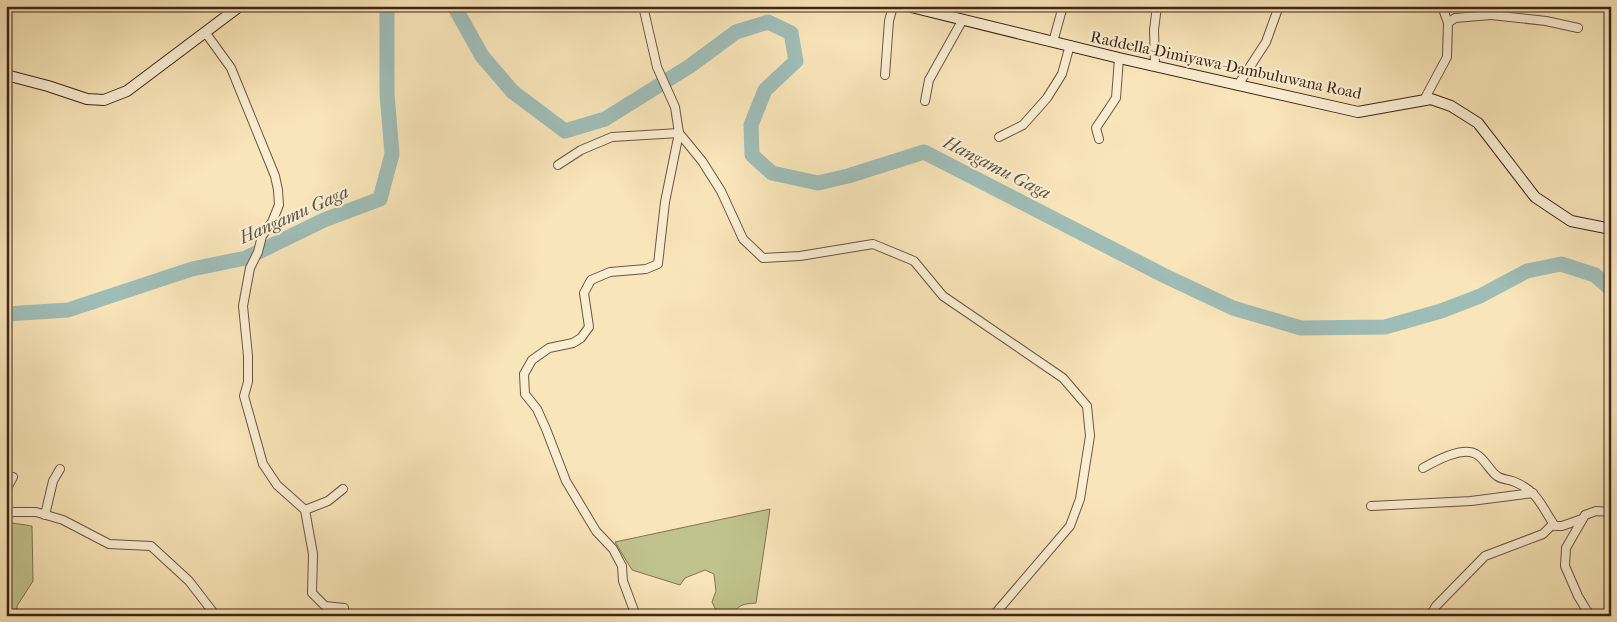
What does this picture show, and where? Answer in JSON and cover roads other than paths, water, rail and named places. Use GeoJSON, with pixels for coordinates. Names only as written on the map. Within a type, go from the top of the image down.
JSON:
{"type":"FeatureCollection","features":[{"type":"Feature","properties":{"kind":"street"},"geometry":{"type":"LineString","coordinates":[[6,76],[48,86],[88,99],[104,100],[127,91],[240,6]]}},
{"type":"Feature","properties":{"kind":"street"},"geometry":{"type":"LineString","coordinates":[[636,616],[623,581],[622,566],[613,549],[596,531],[566,481],[546,429],[537,410],[525,394],[524,374],[532,360],[549,348],[573,343],[581,338],[589,327],[584,293],[591,280],[610,272],[646,269],[658,264],[665,202],[679,132],[675,107],[656,67],[643,6]]}},
{"type":"Feature","properties":{"kind":"street"},"geometry":{"type":"LineString","coordinates":[[885,75],[889,21],[894,6]]}},
{"type":"Feature","properties":{"kind":"street","name":"Raddella-Dimiyawa-Dambuluwana Road"},"geometry":{"type":"LineString","coordinates":[[907,6],[1119,58],[1358,112],[1431,99],[1451,106],[1478,123],[1535,197],[1571,221],[1611,229]]}},
{"type":"Feature","properties":{"kind":"street"},"geometry":{"type":"LineString","coordinates":[[1053,42],[1064,6]]}},
{"type":"Feature","properties":{"kind":"street"},"geometry":{"type":"LineString","coordinates":[[1156,66],[1154,30],[1158,6]]}},
{"type":"Feature","properties":{"kind":"street"},"geometry":{"type":"LineString","coordinates":[[1238,85],[1266,42],[1279,6]]}},
{"type":"Feature","properties":{"kind":"street"},"geometry":{"type":"LineString","coordinates":[[1424,100],[1447,57],[1448,23],[1442,6]]}},
{"type":"Feature","properties":{"kind":"street"},"geometry":{"type":"LineString","coordinates":[[1491,15],[1495,13],[1497,6]]}},
{"type":"Feature","properties":{"kind":"street"},"geometry":{"type":"LineString","coordinates":[[1448,23],[1455,18],[1491,15],[1546,21],[1578,28]]}},
{"type":"Feature","properties":{"kind":"street"},"geometry":{"type":"LineString","coordinates":[[925,101],[929,80],[962,21]]}},
{"type":"Feature","properties":{"kind":"street"},"geometry":{"type":"LineString","coordinates":[[205,32],[231,68],[275,176],[278,190],[279,205],[272,222],[262,236],[258,252],[250,268],[243,306],[248,356],[248,382],[244,396],[263,464],[277,485],[305,510],[313,554],[312,593],[325,606],[344,608]]}},
{"type":"Feature","properties":{"kind":"street"},"geometry":{"type":"LineString","coordinates":[[999,137],[1023,125],[1047,98],[1062,74],[1070,45]]}},
{"type":"Feature","properties":{"kind":"street"},"geometry":{"type":"LineString","coordinates":[[1098,139],[1096,128],[1116,98],[1119,58]]}},
{"type":"Feature","properties":{"kind":"street"},"geometry":{"type":"LineString","coordinates":[[558,165],[581,150],[612,137],[679,132]]}},
{"type":"Feature","properties":{"kind":"street"},"geometry":{"type":"LineString","coordinates":[[679,132],[702,161],[721,191],[743,239],[764,258],[800,256],[873,244],[914,261],[943,296],[1063,378],[1087,406],[1090,436],[1080,499],[1070,526],[993,616]]}},
{"type":"Feature","properties":{"kind":"street"},"geometry":{"type":"LineString","coordinates":[[1422,468],[1439,459],[1467,450],[1477,454],[1498,477],[1515,482],[1533,493],[1543,504],[1548,517],[1555,526]]}},
{"type":"Feature","properties":{"kind":"street"},"geometry":{"type":"LineString","coordinates":[[46,514],[53,481],[60,469]]}},
{"type":"Feature","properties":{"kind":"street"},"geometry":{"type":"LineString","coordinates":[[6,490],[13,477]]}},
{"type":"Feature","properties":{"kind":"street"},"geometry":{"type":"LineString","coordinates":[[305,510],[328,502],[342,489]]}},
{"type":"Feature","properties":{"kind":"street"},"geometry":{"type":"LineString","coordinates":[[1371,506],[1471,501],[1533,493]]}},
{"type":"Feature","properties":{"kind":"street"},"geometry":{"type":"LineString","coordinates":[[1590,616],[1578,596],[1565,566],[1566,548],[1584,515],[1596,511],[1611,512]]}},
{"type":"Feature","properties":{"kind":"street"},"geometry":{"type":"LineString","coordinates":[[6,512],[46,514],[63,520],[108,544],[151,546],[189,581],[216,616]]}},
{"type":"Feature","properties":{"kind":"street"},"geometry":{"type":"LineString","coordinates":[[1430,616],[1436,606],[1485,556],[1543,534],[1551,526],[1562,526],[1582,519]]}},
{"type":"Feature","properties":{"kind":"waterway","name":"Hangamu Gaga"},"geometry":{"type":"LineString","coordinates":[[6,314],[68,310],[192,269],[246,258],[324,220],[380,199],[392,154],[387,94],[387,12],[389,6]]}},
{"type":"Feature","properties":{"kind":"waterway","name":"Hangamu Gaga"},"geometry":{"type":"LineString","coordinates":[[454,6],[482,56],[513,92],[565,131],[605,119],[690,66],[736,32],[768,22],[791,33],[796,61],[765,90],[751,125],[752,155],[772,173],[818,183],[848,176],[924,152],[1165,276],[1233,308],[1301,328],[1385,327],[1441,311],[1480,296],[1527,271],[1561,264],[1595,275],[1611,289]]}}]}
